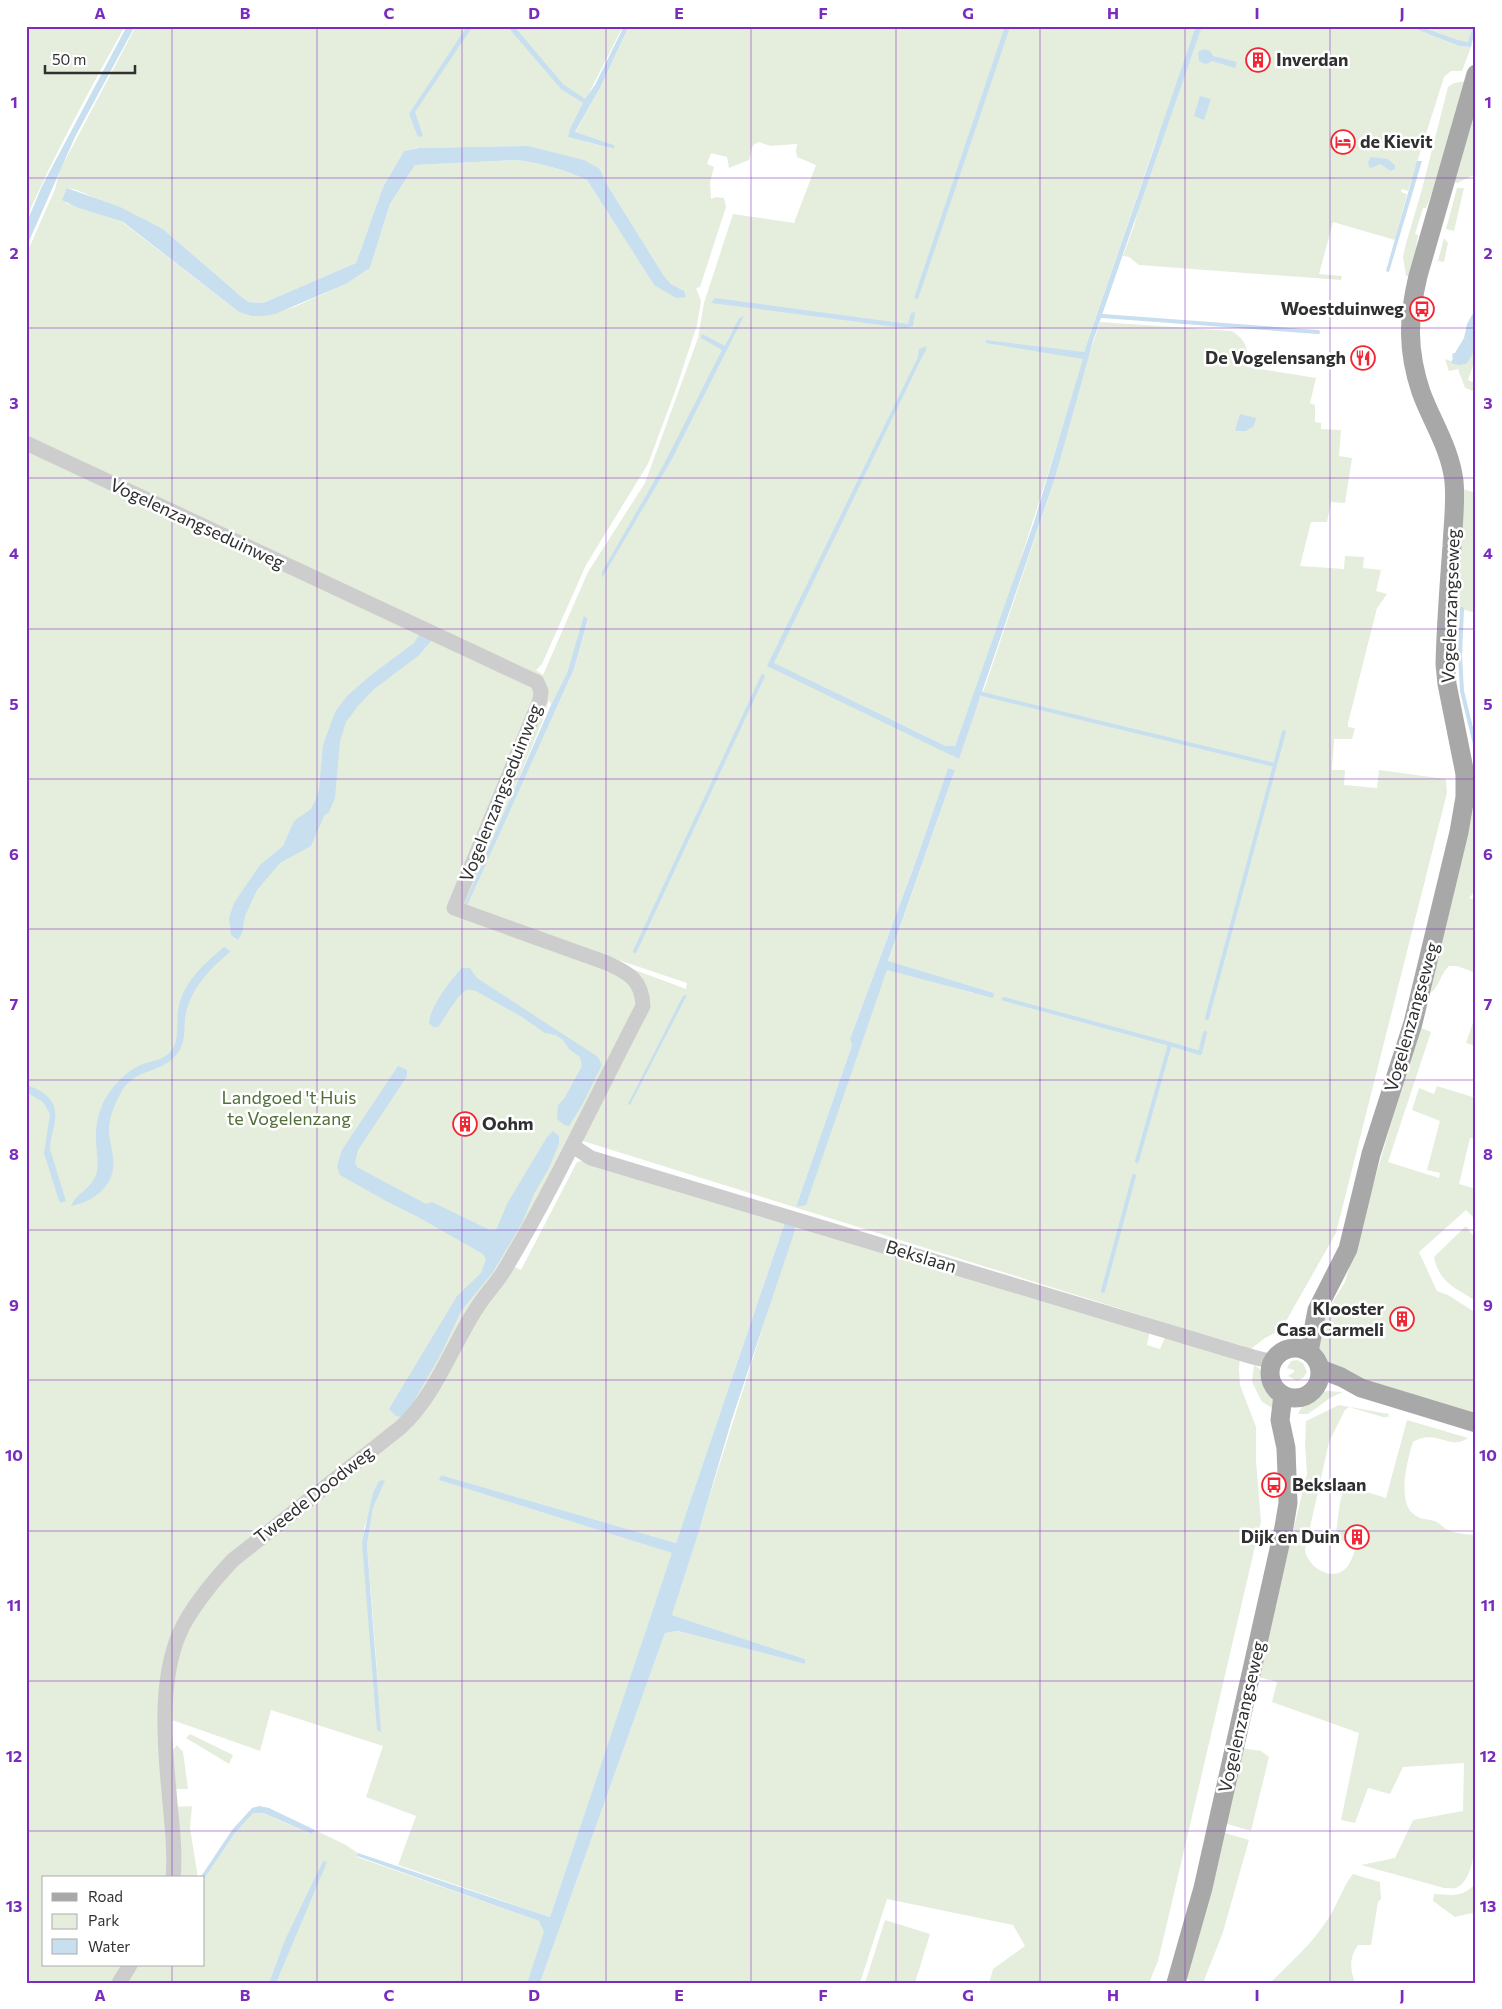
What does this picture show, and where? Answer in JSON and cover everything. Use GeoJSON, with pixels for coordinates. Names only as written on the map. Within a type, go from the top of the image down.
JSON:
{"type":"FeatureCollection","features":[{"type":"Feature","properties":{"kind":"main road","name":"Vogelenzangseweg"},"geometry":{"type":"LineString","coordinates":[[1302,1350],[1305,1322],[1317,1310],[1348,1249],[1372,1154],[1413,1023],[1451,869],[1465,797],[1464,769],[1447,684],[1445,664],[1454,483],[1447,450],[1418,379],[1412,359],[1409,323],[1418,276],[1476,74]]}},
{"type":"Feature","properties":{"kind":"main road"},"geometry":{"type":"LineString","coordinates":[[1302,1350],[1315,1358],[1319,1377],[1311,1393],[1290,1397],[1275,1388],[1271,1378],[1273,1362],[1284,1351],[1302,1350]]}},
{"type":"Feature","properties":{"kind":"main road"},"geometry":{"type":"LineString","coordinates":[[1319,1377],[1341,1388],[1361,1388],[1476,1423]]}},
{"type":"Feature","properties":{"kind":"main road","name":"Vogelenzangseweg"},"geometry":{"type":"LineString","coordinates":[[1176,1983],[1203,1888],[1284,1527],[1288,1503],[1286,1448],[1280,1420],[1290,1397]]}},
{"type":"Feature","properties":{"kind":"street","name":"Vogelenzangseduinweg"},"geometry":{"type":"LineString","coordinates":[[26,443],[537,682],[541,691],[540,700],[454,908],[607,963],[626,972],[638,984],[642,992],[643,1006],[573,1146]]}},
{"type":"Feature","properties":{"kind":"street","name":"Bekslaan"},"geometry":{"type":"LineString","coordinates":[[573,1146],[591,1158],[1244,1355],[1273,1362]]}},
{"type":"Feature","properties":{"kind":"street","name":"Tweede Doodweg"},"geometry":{"type":"LineString","coordinates":[[173,1876],[174,1858],[165,1760],[166,1695],[172,1654],[182,1627],[217,1577],[233,1560],[418,1412],[478,1305],[504,1271],[573,1146]]}},
{"type":"Feature","properties":{"kind":"street"},"geometry":{"type":"LineString","coordinates":[[119,1983],[129,1966]]}},
{"type":"Feature","properties":{"kind":"green space"},"geometry":{"type":"Polygon","coordinates":[[[26,26],[125,26],[86,97],[26,219],[26,26]]]}},
{"type":"Feature","properties":{"kind":"green space","name":"Landgoed 't Huis te Vogelenzang"},"geometry":{"type":"Polygon","coordinates":[[[136,26],[623,26],[568,137],[613,149],[614,145],[575,133],[600,88],[629,26],[1408,26],[1459,46],[1471,47],[1462,71],[1451,71],[1444,77],[1408,191],[1402,189],[1401,192],[1407,194],[1395,240],[1333,222],[1319,274],[1342,276],[1341,280],[1139,265],[1129,257],[1123,256],[1134,226],[1158,135],[1084,352],[1087,361],[1100,322],[1232,331],[1241,338],[1246,346],[1248,367],[1316,378],[1310,403],[1315,405],[1315,422],[1321,423],[1321,429],[1341,430],[1339,456],[1352,458],[1345,503],[1331,502],[1327,522],[1311,522],[1300,566],[1344,569],[1345,556],[1364,557],[1363,568],[1381,570],[1376,591],[1387,594],[1377,608],[1348,723],[1348,727],[1355,728],[1352,739],[1334,739],[1332,770],[1345,770],[1344,785],[1377,788],[1379,770],[1446,779],[1447,793],[1336,1233],[1281,1330],[1265,1338],[1248,1351],[1244,1346],[583,1141],[534,1207],[414,1409],[251,1541],[170,1653],[169,1876],[42,1876],[42,1966],[126,1966],[116,1983],[26,1983],[26,255],[55,189],[60,170],[136,26]],[[759,142],[753,145],[749,160],[729,168],[727,157],[711,153],[707,164],[714,167],[710,182],[711,199],[716,197],[724,198],[726,207],[700,287],[696,288],[701,301],[697,325],[648,464],[586,565],[542,664],[536,670],[543,675],[588,572],[645,483],[698,338],[704,303],[733,214],[794,223],[816,165],[797,157],[797,144],[770,146],[759,142]],[[528,146],[419,148],[404,151],[383,187],[356,263],[263,303],[249,302],[243,298],[163,229],[77,190],[67,188],[66,203],[122,222],[239,312],[264,316],[294,307],[346,284],[370,268],[390,204],[415,165],[517,160],[553,167],[587,180],[654,285],[684,291],[671,284],[664,276],[608,186],[600,169],[528,146]],[[1076,398],[1069,408],[1014,580],[955,746],[946,746],[792,677],[950,753],[953,757],[985,687],[1055,478],[1076,398]],[[585,617],[567,673],[551,705],[549,700],[543,720],[464,910],[574,669],[588,620],[585,617]],[[948,768],[850,1039],[852,1045],[796,1207],[806,1204],[887,969],[973,993],[994,993],[888,962],[955,770],[948,768]],[[520,927],[686,989],[687,983],[520,927]]]}},
{"type":"Feature","properties":{"kind":"green space"},"geometry":{"type":"Polygon","coordinates":[[[1422,26],[1473,26],[1469,42],[1455,40],[1422,26]]]}},
{"type":"Feature","properties":{"kind":"green space"},"geometry":{"type":"Polygon","coordinates":[[[1466,81],[1439,175],[1426,208],[1423,208],[1415,234],[1418,235],[1412,276],[1406,276],[1403,257],[1405,247],[1448,87],[1454,83],[1466,81]]]}},
{"type":"Feature","properties":{"kind":"green space"},"geometry":{"type":"Polygon","coordinates":[[[1476,94],[1476,174],[1457,183],[1452,181],[1476,94]]]}},
{"type":"Feature","properties":{"kind":"green space"},"geometry":{"type":"Polygon","coordinates":[[[1457,188],[1464,188],[1454,231],[1446,229],[1457,188]]]}},
{"type":"Feature","properties":{"kind":"green space"},"geometry":{"type":"Polygon","coordinates":[[[1444,238],[1448,243],[1444,262],[1438,261],[1444,238]]]}},
{"type":"Feature","properties":{"kind":"green space"},"geometry":{"type":"Polygon","coordinates":[[[1476,342],[1476,357],[1468,380],[1475,383],[1473,391],[1465,388],[1458,369],[1449,371],[1445,359],[1462,365],[1470,358],[1476,342]]]}},
{"type":"Feature","properties":{"kind":"green space"},"geometry":{"type":"Polygon","coordinates":[[[1463,489],[1476,493],[1476,613],[1454,607],[1463,489]]]}},
{"type":"Feature","properties":{"kind":"green space"},"geometry":{"type":"Polygon","coordinates":[[[1470,787],[1476,788],[1476,890],[1469,898],[1476,900],[1476,973],[1457,966],[1449,966],[1434,990],[1426,995],[1470,787]]]}},
{"type":"Feature","properties":{"kind":"green space"},"geometry":{"type":"Polygon","coordinates":[[[1476,1014],[1476,1046],[1466,1043],[1476,1014]]]}},
{"type":"Feature","properties":{"kind":"green space"},"geometry":{"type":"Polygon","coordinates":[[[1419,1027],[1431,1032],[1388,1162],[1439,1178],[1440,1173],[1427,1170],[1440,1121],[1412,1110],[1419,1088],[1434,1094],[1437,1086],[1476,1098],[1476,1139],[1470,1138],[1459,1184],[1476,1189],[1476,1220],[1466,1210],[1419,1252],[1437,1291],[1448,1295],[1473,1311],[1473,1325],[1476,1325],[1476,1415],[1371,1385],[1328,1363],[1318,1346],[1319,1324],[1345,1282],[1419,1027]]]}},
{"type":"Feature","properties":{"kind":"green space"},"geometry":{"type":"Polygon","coordinates":[[[582,1161],[786,1219],[676,1543],[441,1475],[440,1480],[673,1553],[550,1917],[398,1865],[416,1816],[366,1797],[383,1746],[271,1710],[260,1751],[175,1721],[168,1722],[175,1654],[219,1580],[404,1429],[511,1265],[521,1270],[577,1162],[582,1161]],[[384,1480],[364,1528],[379,1695],[367,1545],[373,1508],[384,1480]]]}},
{"type":"Feature","properties":{"kind":"green space"},"geometry":{"type":"Polygon","coordinates":[[[796,1222],[1150,1330],[1147,1345],[1160,1349],[1166,1335],[1240,1357],[1240,1385],[1256,1427],[1256,1461],[1261,1521],[1158,1961],[1149,1983],[989,1983],[993,1969],[1025,1946],[1013,1925],[887,1899],[860,1983],[540,1983],[665,1633],[678,1631],[805,1664],[805,1659],[672,1615],[796,1222]]]}},
{"type":"Feature","properties":{"kind":"green space"},"geometry":{"type":"Polygon","coordinates":[[[1466,1226],[1476,1240],[1476,1298],[1474,1300],[1448,1283],[1436,1265],[1434,1257],[1466,1226]]]}},
{"type":"Feature","properties":{"kind":"green space"},"geometry":{"type":"Polygon","coordinates":[[[1297,1360],[1303,1363],[1307,1372],[1303,1378],[1297,1381],[1288,1376],[1294,1370],[1287,1368],[1291,1361],[1297,1360]]]}},
{"type":"Feature","properties":{"kind":"green space"},"geometry":{"type":"Polygon","coordinates":[[[1254,1365],[1260,1369],[1274,1395],[1274,1409],[1262,1402],[1252,1382],[1254,1365]]]}},
{"type":"Feature","properties":{"kind":"green space"},"geometry":{"type":"Polygon","coordinates":[[[1327,1391],[1343,1392],[1330,1398],[1308,1414],[1298,1414],[1310,1399],[1327,1391]]]}},
{"type":"Feature","properties":{"kind":"green space"},"geometry":{"type":"Polygon","coordinates":[[[1339,1405],[1389,1414],[1388,1417],[1383,1417],[1349,1407],[1345,1410],[1329,1442],[1305,1550],[1307,1557],[1316,1568],[1328,1573],[1335,1574],[1347,1567],[1357,1545],[1335,1538],[1342,1494],[1334,1487],[1338,1483],[1386,1498],[1407,1420],[1468,1438],[1455,1442],[1429,1437],[1413,1442],[1405,1483],[1407,1504],[1411,1512],[1420,1518],[1437,1522],[1446,1529],[1473,1535],[1473,1566],[1476,1581],[1476,1836],[1472,1865],[1466,1879],[1456,1888],[1444,1888],[1361,1865],[1395,1858],[1413,1820],[1463,1811],[1464,1763],[1403,1767],[1390,1794],[1368,1788],[1355,1823],[1341,1820],[1359,1733],[1272,1702],[1277,1682],[1255,1676],[1264,1653],[1307,1473],[1306,1421],[1339,1405]]]}},
{"type":"Feature","properties":{"kind":"green space"},"geometry":{"type":"Polygon","coordinates":[[[190,1734],[233,1755],[229,1764],[186,1738],[190,1734]]]}},
{"type":"Feature","properties":{"kind":"green space"},"geometry":{"type":"Polygon","coordinates":[[[177,1745],[183,1752],[188,1789],[175,1789],[168,1756],[177,1745]]]}},
{"type":"Feature","properties":{"kind":"green space"},"geometry":{"type":"Polygon","coordinates":[[[1241,1748],[1261,1751],[1269,1757],[1251,1831],[1214,1820],[1241,1748]]]}},
{"type":"Feature","properties":{"kind":"green space"},"geometry":{"type":"Polygon","coordinates":[[[192,1806],[190,1828],[198,1876],[176,1876],[172,1807],[192,1806]]]}},
{"type":"Feature","properties":{"kind":"green space"},"geometry":{"type":"Polygon","coordinates":[[[252,1813],[262,1813],[312,1834],[315,1830],[358,1853],[357,1857],[539,1921],[545,1932],[527,1983],[276,1983],[291,1945],[285,1941],[269,1983],[122,1983],[132,1966],[205,1966],[205,1878],[235,1833],[252,1813]]]}},
{"type":"Feature","properties":{"kind":"green space"},"geometry":{"type":"Polygon","coordinates":[[[1212,1829],[1249,1840],[1223,1932],[1203,1983],[1195,1983],[1176,1974],[1212,1829]]]}},
{"type":"Feature","properties":{"kind":"green space"},"geometry":{"type":"Polygon","coordinates":[[[1353,1874],[1380,1882],[1381,1899],[1378,1902],[1371,1945],[1358,1945],[1353,1954],[1351,1968],[1355,1983],[1270,1983],[1322,1928],[1353,1874]]]}},
{"type":"Feature","properties":{"kind":"green space"},"geometry":{"type":"Polygon","coordinates":[[[1476,1883],[1476,1919],[1472,1913],[1455,1917],[1433,1901],[1434,1894],[1457,1895],[1471,1888],[1476,1883]]]}},
{"type":"Feature","properties":{"kind":"green space"},"geometry":{"type":"Polygon","coordinates":[[[885,1920],[930,1934],[915,1983],[865,1983],[885,1920]]]}},
{"type":"Feature","properties":{"kind":"water"},"geometry":{"type":"Polygon","coordinates":[[[127,26],[135,26],[75,137],[26,248],[26,224],[42,186],[127,26]]]}},
{"type":"Feature","properties":{"kind":"water"},"geometry":{"type":"Polygon","coordinates":[[[467,26],[473,26],[415,112],[423,136],[418,137],[409,114],[467,26]]]}},
{"type":"Feature","properties":{"kind":"water"},"geometry":{"type":"Polygon","coordinates":[[[507,26],[514,26],[563,84],[585,99],[595,85],[624,26],[629,26],[600,88],[575,132],[614,145],[614,149],[568,137],[583,103],[561,89],[507,26]]]}},
{"type":"Feature","properties":{"kind":"water"},"geometry":{"type":"Polygon","coordinates":[[[1005,26],[1010,26],[1008,33],[918,299],[914,298],[1005,26]]]}},
{"type":"Feature","properties":{"kind":"water"},"geometry":{"type":"Polygon","coordinates":[[[1196,26],[1202,26],[1093,341],[1055,478],[959,759],[767,666],[918,357],[919,349],[926,346],[926,351],[774,663],[946,746],[955,746],[1034,522],[1083,359],[986,343],[986,340],[1084,352],[1196,26]]]}},
{"type":"Feature","properties":{"kind":"water"},"geometry":{"type":"Polygon","coordinates":[[[1408,26],[1424,28],[1468,42],[1473,26],[1476,27],[1471,47],[1459,46],[1408,26]]]}},
{"type":"Feature","properties":{"kind":"water"},"geometry":{"type":"Polygon","coordinates":[[[1204,49],[1210,51],[1213,56],[1237,62],[1235,68],[1212,61],[1206,64],[1202,63],[1199,61],[1198,52],[1204,49]]]}},
{"type":"Feature","properties":{"kind":"water"},"geometry":{"type":"Polygon","coordinates":[[[1200,96],[1211,99],[1204,120],[1194,116],[1200,96]]]}},
{"type":"Feature","properties":{"kind":"water"},"geometry":{"type":"Polygon","coordinates":[[[528,146],[584,160],[600,169],[608,186],[664,276],[671,284],[684,291],[686,297],[676,298],[654,285],[587,180],[562,170],[526,161],[415,165],[390,204],[370,268],[346,284],[275,314],[264,316],[252,316],[239,312],[123,222],[76,207],[62,200],[67,188],[120,207],[163,229],[243,298],[249,302],[263,303],[356,263],[383,187],[404,151],[419,148],[528,146]]]}},
{"type":"Feature","properties":{"kind":"water"},"geometry":{"type":"Polygon","coordinates":[[[1371,157],[1387,159],[1395,165],[1395,169],[1391,171],[1380,164],[1369,167],[1368,162],[1371,157]]]}},
{"type":"Feature","properties":{"kind":"water"},"geometry":{"type":"Polygon","coordinates":[[[1417,161],[1422,161],[1389,272],[1386,271],[1417,161]]]}},
{"type":"Feature","properties":{"kind":"water"},"geometry":{"type":"Polygon","coordinates":[[[715,298],[908,324],[911,313],[915,312],[913,326],[905,328],[711,303],[715,298]]]}},
{"type":"Feature","properties":{"kind":"water"},"geometry":{"type":"Polygon","coordinates":[[[1476,308],[1476,338],[1470,359],[1466,364],[1451,363],[1453,353],[1455,353],[1464,338],[1467,324],[1476,308]]]}},
{"type":"Feature","properties":{"kind":"water"},"geometry":{"type":"Polygon","coordinates":[[[744,316],[672,459],[602,578],[602,572],[664,464],[722,350],[701,338],[702,334],[725,346],[739,318],[744,316]]]}},
{"type":"Feature","properties":{"kind":"water"},"geometry":{"type":"Polygon","coordinates":[[[1240,414],[1256,418],[1254,426],[1246,431],[1235,431],[1240,414]]]}},
{"type":"Feature","properties":{"kind":"water"},"geometry":{"type":"Polygon","coordinates":[[[584,616],[588,619],[574,669],[466,908],[463,907],[551,705],[567,673],[584,616]]]}},
{"type":"Feature","properties":{"kind":"water"},"geometry":{"type":"Polygon","coordinates":[[[421,632],[434,638],[418,656],[373,690],[346,722],[340,741],[335,798],[329,812],[324,816],[311,846],[280,863],[257,890],[245,916],[242,933],[238,940],[231,935],[229,918],[234,903],[260,865],[283,846],[294,821],[311,809],[319,789],[323,745],[335,712],[347,696],[371,675],[414,643],[421,632]]]}},
{"type":"Feature","properties":{"kind":"water"},"geometry":{"type":"Polygon","coordinates":[[[948,768],[955,770],[888,961],[994,993],[993,998],[887,970],[806,1205],[796,1207],[852,1045],[850,1039],[948,768]]]}},
{"type":"Feature","properties":{"kind":"water"},"geometry":{"type":"Polygon","coordinates":[[[224,947],[231,951],[202,980],[191,997],[185,1018],[183,1041],[180,1050],[171,1061],[133,1079],[126,1085],[118,1098],[109,1127],[113,1168],[108,1182],[92,1198],[71,1206],[77,1197],[93,1182],[97,1171],[96,1127],[101,1107],[107,1095],[132,1070],[140,1065],[160,1059],[171,1051],[176,1042],[178,1011],[184,992],[202,967],[224,947]]]}},
{"type":"Feature","properties":{"kind":"water"},"geometry":{"type":"Polygon","coordinates":[[[462,968],[470,968],[477,978],[598,1057],[602,1065],[569,1126],[564,1125],[557,1119],[558,1105],[564,1099],[582,1066],[580,1057],[569,1049],[563,1040],[556,1035],[545,1033],[522,1017],[472,990],[466,990],[461,994],[438,1027],[433,1027],[429,1023],[437,1001],[462,968]]]}},
{"type":"Feature","properties":{"kind":"water"},"geometry":{"type":"Polygon","coordinates":[[[687,995],[630,1105],[628,1104],[683,996],[687,995]]]}},
{"type":"Feature","properties":{"kind":"water"},"geometry":{"type":"Polygon","coordinates":[[[398,1066],[407,1070],[407,1076],[358,1150],[355,1162],[357,1167],[426,1204],[432,1202],[490,1230],[496,1230],[508,1202],[547,1137],[553,1131],[559,1136],[559,1144],[549,1168],[534,1194],[522,1223],[493,1272],[461,1311],[441,1354],[403,1417],[396,1416],[389,1409],[457,1296],[481,1273],[486,1259],[483,1254],[340,1175],[337,1166],[342,1150],[398,1066]]]}},
{"type":"Feature","properties":{"kind":"water"},"geometry":{"type":"Polygon","coordinates":[[[26,1084],[45,1094],[55,1109],[55,1122],[50,1149],[66,1201],[61,1203],[44,1153],[50,1114],[43,1102],[26,1092],[26,1084]]]}},
{"type":"Feature","properties":{"kind":"water"},"geometry":{"type":"Polygon","coordinates":[[[786,1219],[796,1222],[794,1233],[732,1419],[672,1615],[805,1659],[805,1664],[678,1631],[665,1633],[540,1983],[527,1983],[544,1932],[539,1921],[357,1856],[358,1853],[550,1917],[672,1553],[439,1480],[441,1475],[676,1543],[786,1219]]]}},
{"type":"Feature","properties":{"kind":"water"},"geometry":{"type":"Polygon","coordinates":[[[385,1480],[373,1508],[367,1545],[381,1732],[377,1730],[362,1543],[373,1493],[379,1481],[385,1480]]]}},
{"type":"Feature","properties":{"kind":"water"},"geometry":{"type":"Polygon","coordinates":[[[259,1806],[269,1808],[315,1830],[312,1834],[263,1813],[253,1813],[235,1833],[205,1878],[201,1876],[232,1830],[252,1808],[259,1806]]]}},
{"type":"Feature","properties":{"kind":"water"},"geometry":{"type":"Polygon","coordinates":[[[323,1861],[327,1862],[276,1983],[269,1983],[285,1940],[323,1861]]]}},
{"type":"Feature","properties":{"kind":"waterway"},"geometry":{"type":"LineString","coordinates":[[1102,316],[1318,332]]}},
{"type":"Feature","properties":{"kind":"waterway"},"geometry":{"type":"LineString","coordinates":[[1462,609],[1460,655],[1462,691],[1475,744]]}},
{"type":"Feature","properties":{"kind":"waterway"},"geometry":{"type":"LineString","coordinates":[[635,951],[763,676]]}},
{"type":"Feature","properties":{"kind":"waterway"},"geometry":{"type":"LineString","coordinates":[[982,694],[1275,765],[1207,1018]]}},
{"type":"Feature","properties":{"kind":"waterway"},"geometry":{"type":"LineString","coordinates":[[1275,765],[1284,732]]}},
{"type":"Feature","properties":{"kind":"waterway"},"geometry":{"type":"LineString","coordinates":[[1004,999],[1170,1044]]}},
{"type":"Feature","properties":{"kind":"waterway"},"geometry":{"type":"LineString","coordinates":[[1137,1161],[1170,1044],[1200,1053],[1205,1033]]}},
{"type":"Feature","properties":{"kind":"waterway"},"geometry":{"type":"LineString","coordinates":[[1103,1291],[1134,1176]]}},
{"type":"Feature","properties":{"kind":"place","name":"Inverdan"},"geometry":{"type":"Point","coordinates":[1258,60]}},
{"type":"Feature","properties":{"kind":"place","name":"de Kievit"},"geometry":{"type":"Point","coordinates":[1343,142]}},
{"type":"Feature","properties":{"kind":"place","name":"Woestduinweg"},"geometry":{"type":"Point","coordinates":[1422,309]}},
{"type":"Feature","properties":{"kind":"place","name":"De Vogelensangh"},"geometry":{"type":"Point","coordinates":[1363,358]}},
{"type":"Feature","properties":{"kind":"place","name":"Oohm"},"geometry":{"type":"Point","coordinates":[465,1124]}},
{"type":"Feature","properties":{"kind":"place","name":"Klooster Casa Carmeli"},"geometry":{"type":"Point","coordinates":[1402,1319]}},
{"type":"Feature","properties":{"kind":"place","name":"Bekslaan"},"geometry":{"type":"Point","coordinates":[1274,1485]}},
{"type":"Feature","properties":{"kind":"place","name":"Dijk en Duin"},"geometry":{"type":"Point","coordinates":[1357,1537]}}]}
